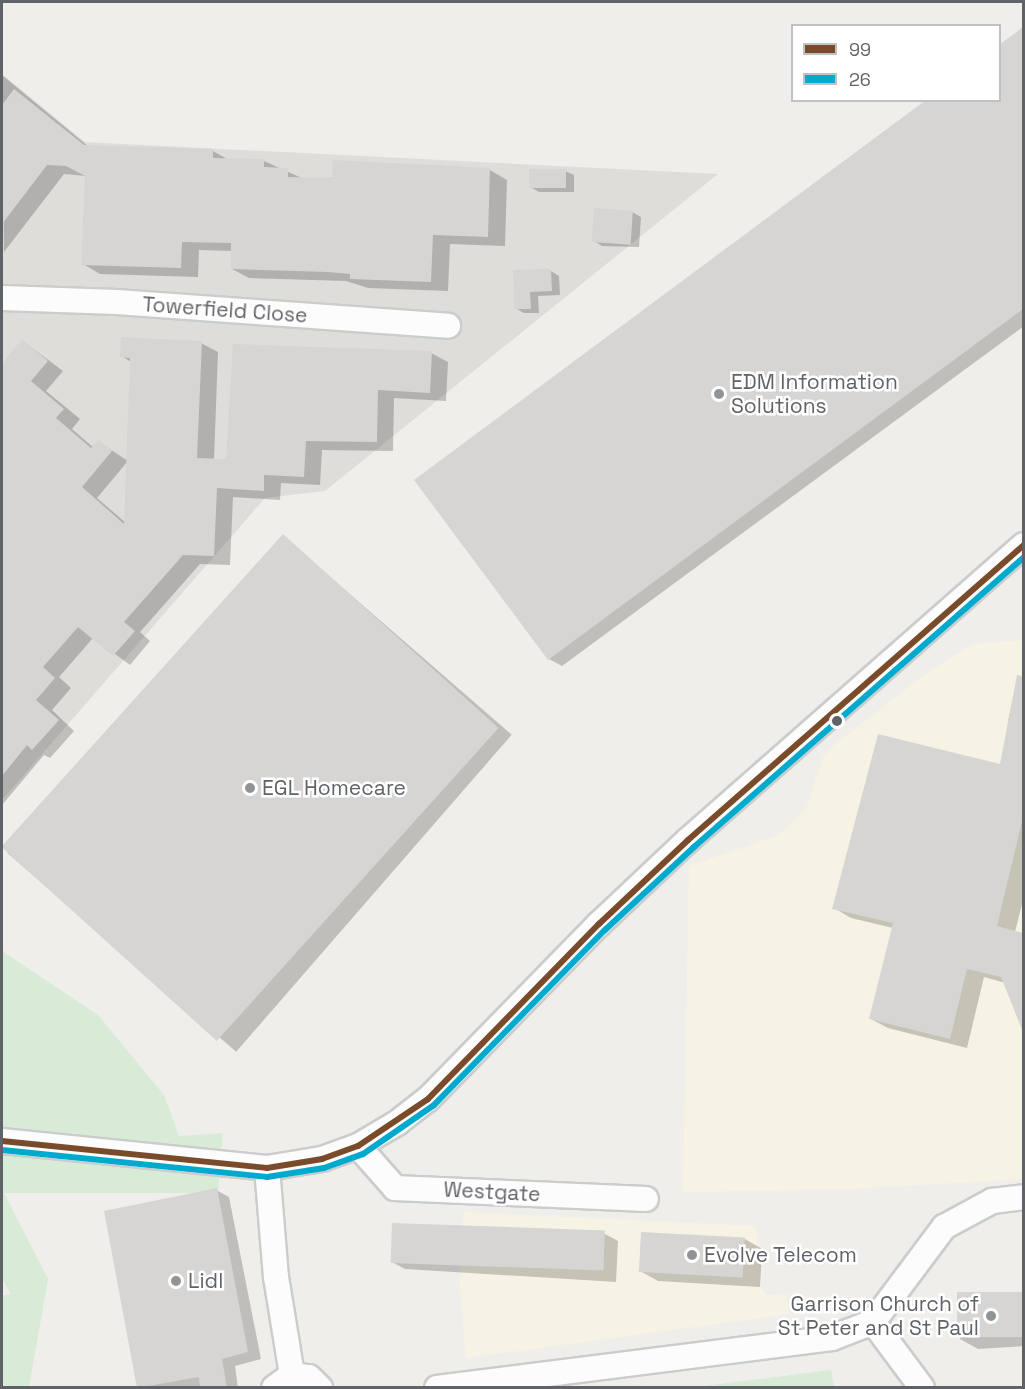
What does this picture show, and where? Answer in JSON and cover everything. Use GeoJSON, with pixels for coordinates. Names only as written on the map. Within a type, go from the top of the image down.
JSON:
{"type":"FeatureCollection","features":[{"type":"Feature","properties":{"kind":"street","name":"Towerfield Close"},"geometry":{"type":"LineString","coordinates":[[2,298],[106,301],[448,326]]}},
{"type":"Feature","properties":{"kind":"street"},"geometry":{"type":"LineString","coordinates":[[2,1141],[267,1168],[322,1159],[358,1146],[428,1099],[599,924],[688,840],[1023,545]]}},
{"type":"Feature","properties":{"kind":"street","name":"Westgate"},"geometry":{"type":"LineString","coordinates":[[358,1146],[395,1188],[646,1199]]}},
{"type":"Feature","properties":{"kind":"street"},"geometry":{"type":"LineString","coordinates":[[267,1168],[283,1381],[309,1377],[320,1388]]}},
{"type":"Feature","properties":{"kind":"street"},"geometry":{"type":"LineString","coordinates":[[437,1388],[812,1342],[873,1322],[944,1227],[992,1201],[1023,1197]]}},
{"type":"Feature","properties":{"kind":"street"},"geometry":{"type":"LineString","coordinates":[[873,1322],[922,1388]]}},
{"type":"Feature","properties":{"kind":"shaded area"},"geometry":{"type":"Polygon","coordinates":[[[2,74],[85,142],[718,174],[325,491],[265,498],[2,800],[2,74]]]}},
{"type":"Feature","properties":{"kind":"shaded area"},"geometry":{"type":"Polygon","coordinates":[[[1023,640],[1023,1179],[850,1189],[683,1192],[689,866],[777,836],[806,809],[823,757],[834,745],[932,669],[973,644],[1023,640]]]}},
{"type":"Feature","properties":{"kind":"shaded area"},"geometry":{"type":"Polygon","coordinates":[[[463,1212],[756,1226],[761,1288],[767,1295],[786,1294],[789,1314],[466,1358],[460,1287],[463,1212]]]}},
{"type":"Feature","properties":{"kind":"green space"},"geometry":{"type":"Polygon","coordinates":[[[2,951],[98,1015],[164,1095],[179,1136],[223,1133],[218,1193],[4,1193],[48,1279],[29,1387],[2,1387],[2,1296],[11,1294],[2,1279],[2,951]]]}},
{"type":"Feature","properties":{"kind":"green space"},"geometry":{"type":"Polygon","coordinates":[[[831,1370],[834,1387],[695,1387],[831,1370]]]}},
{"type":"Feature","properties":{"kind":"building","name":"EDM Information Solutions"},"geometry":{"type":"Polygon","coordinates":[[[1023,27],[1023,309],[548,660],[414,480],[923,102],[1001,102],[1001,44],[1023,27]]]}},
{"type":"Feature","properties":{"kind":"building"},"geometry":{"type":"Polygon","coordinates":[[[14,89],[84,145],[213,149],[213,158],[264,159],[264,167],[288,168],[288,177],[332,178],[333,160],[490,168],[488,237],[433,235],[431,282],[350,279],[350,274],[328,272],[231,269],[231,243],[182,242],[181,268],[81,265],[85,176],[66,166],[47,165],[2,224],[2,105],[14,89]]]}},
{"type":"Feature","properties":{"kind":"building"},"geometry":{"type":"Polygon","coordinates":[[[529,169],[566,169],[566,188],[529,188],[529,169]]]}},
{"type":"Feature","properties":{"kind":"building"},"geometry":{"type":"Polygon","coordinates":[[[594,208],[633,211],[631,245],[592,242],[594,208]]]}},
{"type":"Feature","properties":{"kind":"building"},"geometry":{"type":"Polygon","coordinates":[[[551,269],[552,291],[530,292],[531,309],[514,309],[513,270],[551,269]]]}},
{"type":"Feature","properties":{"kind":"building"},"geometry":{"type":"Polygon","coordinates":[[[121,337],[202,341],[197,458],[226,459],[233,344],[432,351],[430,393],[378,390],[377,442],[306,441],[304,477],[264,475],[264,491],[217,488],[214,556],[183,555],[124,622],[135,631],[113,656],[78,627],[43,667],[55,678],[36,700],[59,720],[32,750],[27,745],[2,776],[2,364],[22,339],[48,361],[31,381],[64,409],[56,418],[91,448],[99,440],[112,451],[82,487],[124,524],[130,358],[120,357],[121,337]]]}},
{"type":"Feature","properties":{"kind":"building","name":"EGL Homecare"},"geometry":{"type":"Polygon","coordinates":[[[283,534],[499,728],[217,1041],[2,846],[283,534]]]}},
{"type":"Feature","properties":{"kind":"building"},"geometry":{"type":"Polygon","coordinates":[[[1017,675],[1023,676],[1023,817],[997,926],[1023,933],[1023,1032],[1001,977],[967,969],[950,1039],[869,1019],[893,923],[832,909],[878,734],[1000,764],[1017,675]]]}},
{"type":"Feature","properties":{"kind":"building","name":"Lidl"},"geometry":{"type":"Polygon","coordinates":[[[217,1188],[248,1352],[222,1359],[227,1388],[200,1388],[199,1377],[137,1388],[104,1211],[217,1188]]]}},
{"type":"Feature","properties":{"kind":"building"},"geometry":{"type":"Polygon","coordinates":[[[392,1223],[605,1230],[603,1270],[391,1263],[392,1223]]]}},
{"type":"Feature","properties":{"kind":"building","name":"Evolve Telecom"},"geometry":{"type":"Polygon","coordinates":[[[641,1232],[745,1237],[743,1277],[639,1272],[641,1232]]]}},
{"type":"Feature","properties":{"kind":"building","name":"Garrison Church of St Peter and St Paul"},"geometry":{"type":"Polygon","coordinates":[[[957,1292],[1023,1292],[1023,1337],[957,1337],[957,1292]]]}},
{"type":"Feature","properties":{"kind":"transit line","name":"99"},"geometry":{"type":"LineString","coordinates":[[2,1141],[267,1168],[322,1159],[358,1146],[428,1099],[599,924],[688,840],[1024,545]]}},
{"type":"Feature","properties":{"kind":"transit line","name":"26"},"geometry":{"type":"LineString","coordinates":[[2,1150],[267,1177],[324,1168],[363,1154],[434,1105],[605,930],[694,847],[1024,557]]}},
{"type":"Feature","properties":{"kind":"place","name":"EDM Information Solutions"},"geometry":{"type":"Point","coordinates":[719,394]}},
{"type":"Feature","properties":{"kind":"place","name":"EGL Homecare"},"geometry":{"type":"Point","coordinates":[250,788]}},
{"type":"Feature","properties":{"kind":"place","name":"Evolve Telecom"},"geometry":{"type":"Point","coordinates":[692,1255]}},
{"type":"Feature","properties":{"kind":"place","name":"Lidl"},"geometry":{"type":"Point","coordinates":[176,1281]}},
{"type":"Feature","properties":{"kind":"place","name":"Garrison Church of St Peter and St Paul"},"geometry":{"type":"Point","coordinates":[991,1316]}}]}
